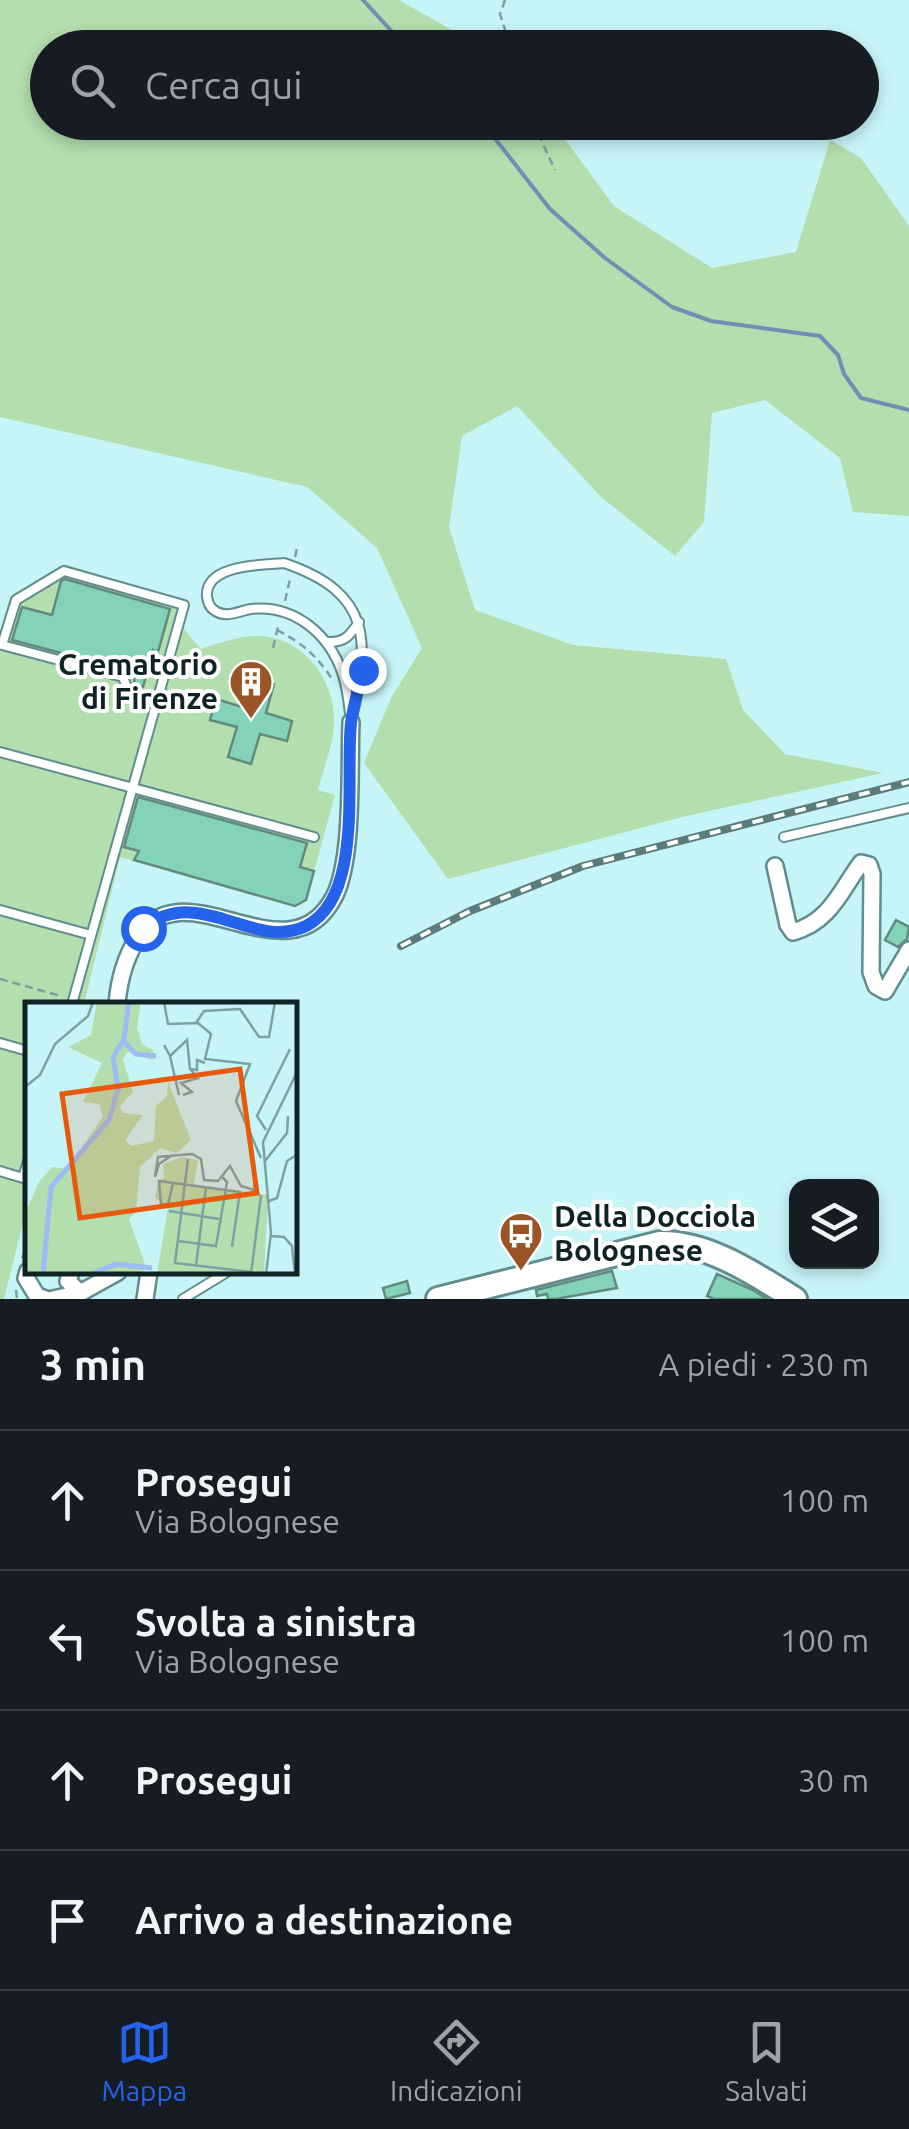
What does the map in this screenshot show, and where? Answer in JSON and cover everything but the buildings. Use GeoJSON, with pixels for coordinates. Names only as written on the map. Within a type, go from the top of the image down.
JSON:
{"type":"FeatureCollection","features":[{"type":"Feature","properties":{"kind":"street"},"geometry":{"type":"LineString","coordinates":[[117,1002],[119,979],[130,950],[143,928],[160,915],[181,911],[206,914],[277,930],[302,928],[327,909],[343,872],[351,722]]}},
{"type":"Feature","properties":{"kind":"street"},"geometry":{"type":"LineString","coordinates":[[775,866],[793,932],[806,928],[828,911],[847,889],[861,863],[868,864],[872,874],[871,972],[876,986],[885,991],[909,950]]}},
{"type":"Feature","properties":{"kind":"street"},"geometry":{"type":"LineString","coordinates":[[438,1299],[660,1242],[684,1242],[735,1264],[795,1299]]}},
{"type":"Feature","properties":{"kind":"street"},"geometry":{"type":"LineString","coordinates":[[27,1274],[42,1298],[80,1293],[114,1274]]}},
{"type":"Feature","properties":{"kind":"street"},"geometry":{"type":"LineString","coordinates":[[70,1274],[68,1281],[80,1293]]}},
{"type":"Feature","properties":{"kind":"street"},"geometry":{"type":"LineString","coordinates":[[145,1299],[149,1274]]}},
{"type":"Feature","properties":{"kind":"lane"},"geometry":{"type":"LineString","coordinates":[[252,565],[293,566],[338,589],[359,622],[363,670],[351,722],[343,675],[326,642],[307,622],[265,607],[224,615],[213,610],[207,591],[214,579],[252,565]]}},
{"type":"Feature","properties":{"kind":"lane"},"geometry":{"type":"LineString","coordinates":[[73,1002],[132,788],[157,702],[184,605],[64,571],[16,600],[2,645],[123,677],[130,696],[157,702]]}},
{"type":"Feature","properties":{"kind":"lane"},"geometry":{"type":"LineString","coordinates":[[326,642],[339,642],[350,636],[359,622]]}},
{"type":"Feature","properties":{"kind":"lane"},"geometry":{"type":"LineString","coordinates":[[0,752],[314,838]]}},
{"type":"Feature","properties":{"kind":"lane"},"geometry":{"type":"LineString","coordinates":[[784,837],[909,808]]}},
{"type":"Feature","properties":{"kind":"lane"},"geometry":{"type":"LineString","coordinates":[[0,910],[91,935]]}},
{"type":"Feature","properties":{"kind":"lane"},"geometry":{"type":"LineString","coordinates":[[0,1044],[25,1050]]}},
{"type":"Feature","properties":{"kind":"lane"},"geometry":{"type":"LineString","coordinates":[[0,1171],[23,1178],[25,1171]]}},
{"type":"Feature","properties":{"kind":"lane"},"geometry":{"type":"LineString","coordinates":[[183,1299],[224,1274]]}},
{"type":"Feature","properties":{"kind":"path"},"geometry":{"type":"LineString","coordinates":[[505,0],[500,14],[505,30]]}},
{"type":"Feature","properties":{"kind":"path"},"geometry":{"type":"LineString","coordinates":[[541,140],[555,170]]}},
{"type":"Feature","properties":{"kind":"path"},"geometry":{"type":"LineString","coordinates":[[274,648],[298,544]]}},
{"type":"Feature","properties":{"kind":"path"},"geometry":{"type":"LineString","coordinates":[[278,630],[305,645],[320,660],[336,687]]}},
{"type":"Feature","properties":{"kind":"path"},"geometry":{"type":"LineString","coordinates":[[0,979],[73,1002]]}},
{"type":"Feature","properties":{"kind":"green space"},"geometry":{"type":"Polygon","coordinates":[[[0,0],[399,0],[452,30],[30,30],[30,140],[565,140],[614,206],[712,268],[796,252],[830,140],[861,158],[909,226],[909,516],[853,512],[840,458],[765,400],[712,413],[704,522],[675,556],[601,497],[517,406],[462,436],[449,527],[475,610],[573,645],[726,659],[743,710],[785,754],[883,773],[686,816],[448,879],[364,763],[391,698],[422,648],[377,548],[307,487],[0,417],[0,0]]]}},
{"type":"Feature","properties":{"kind":"green space"},"geometry":{"type":"Polygon","coordinates":[[[64,564],[188,602],[183,628],[201,649],[252,636],[269,637],[296,648],[317,668],[330,694],[332,739],[318,790],[335,795],[306,900],[295,906],[120,857],[84,1002],[25,1002],[25,1215],[4,1299],[0,1299],[0,633],[10,596],[64,564]]]}},
{"type":"Feature","properties":{"kind":"waterway"},"geometry":{"type":"LineString","coordinates":[[363,0],[390,30]]}},
{"type":"Feature","properties":{"kind":"waterway"},"geometry":{"type":"LineString","coordinates":[[496,140],[550,209],[605,258],[672,307],[711,321],[820,336],[838,355],[844,374],[861,398],[909,410]]}},
{"type":"Feature","properties":{"kind":"railway"},"geometry":{"type":"LineString","coordinates":[[401,946],[470,911],[583,866],[909,782]]}},
{"type":"Feature","properties":{"kind":"place","name":"Crematorio di Firenze"},"geometry":{"type":"Point","coordinates":[251,720]}},
{"type":"Feature","properties":{"kind":"place","name":"Della Docciola Bolognese"},"geometry":{"type":"Point","coordinates":[521,1272]}},
{"type":"Feature","properties":{"kind":"route"},"geometry":{"type":"LineString","coordinates":[[143,928],[160,915],[181,911],[247,926],[302,928],[327,909],[343,872],[351,722],[363,670]]}}]}
